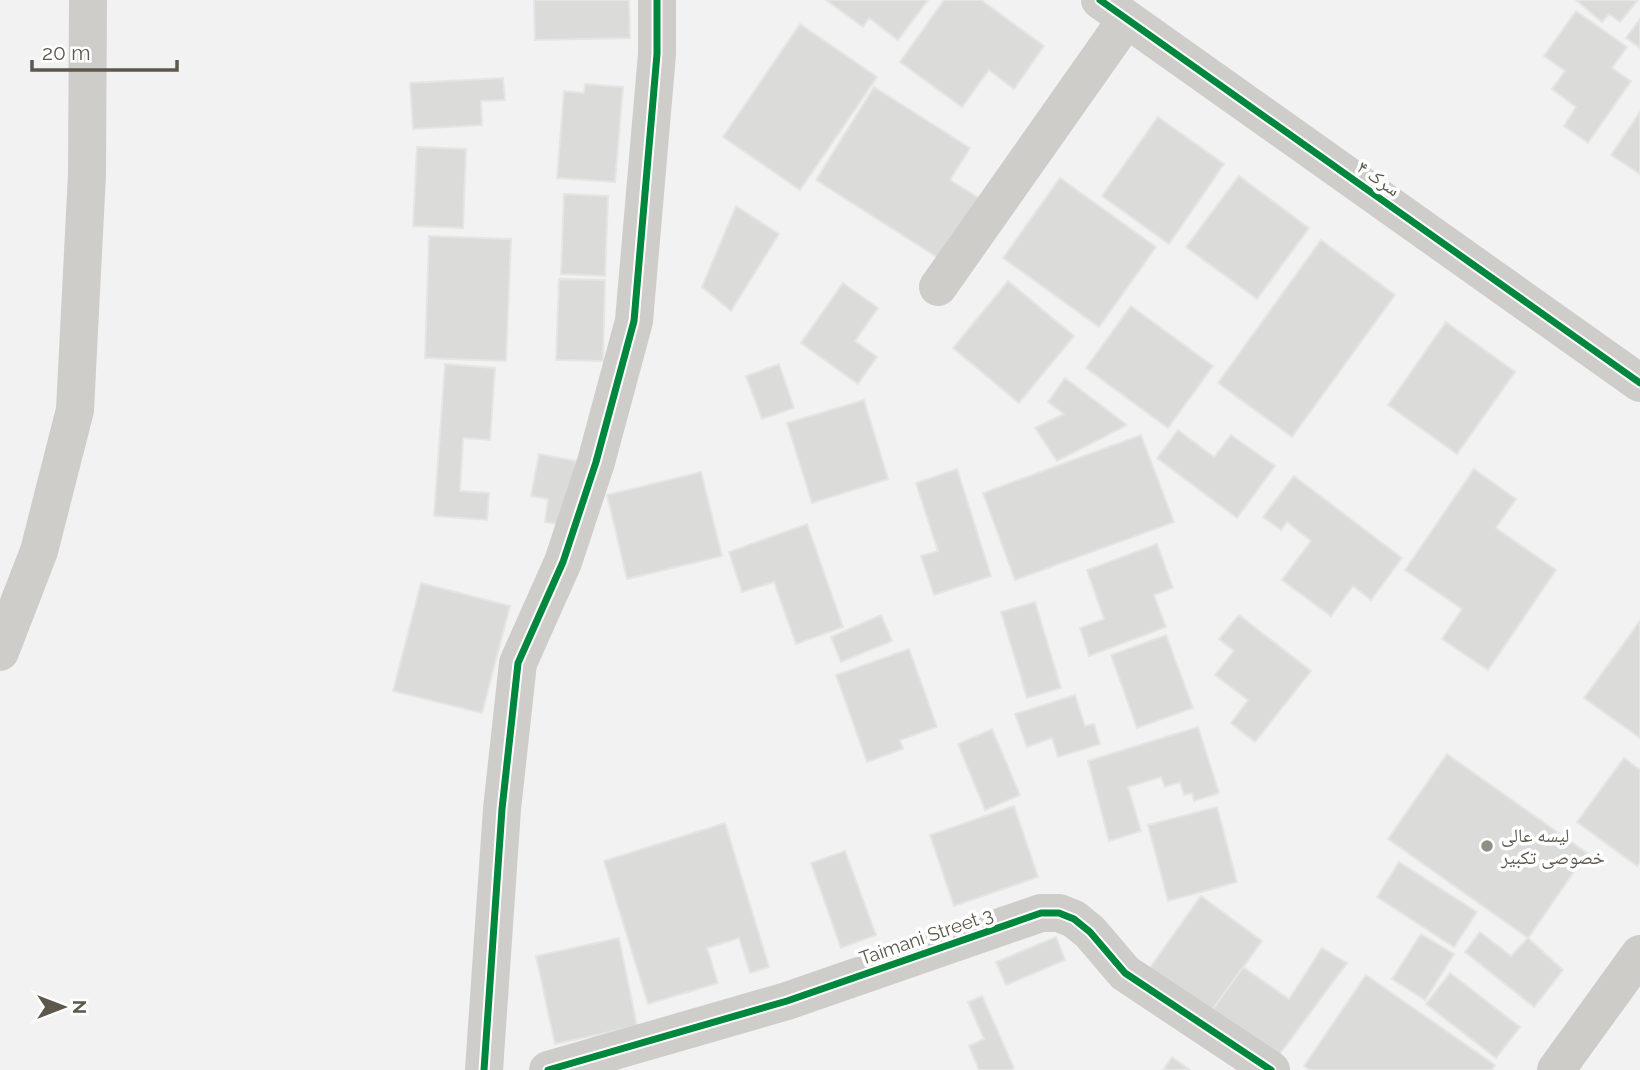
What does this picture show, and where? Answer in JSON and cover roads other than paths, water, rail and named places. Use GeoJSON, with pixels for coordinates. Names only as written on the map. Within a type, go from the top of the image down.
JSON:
{"type":"FeatureCollection","features":[{"type":"Feature","properties":{"kind":"main road"},"geometry":{"type":"LineString","coordinates":[[1556,1070],[1640,954]]}},
{"type":"Feature","properties":{"kind":"street"},"geometry":{"type":"LineString","coordinates":[[0,652],[38,551],[75,410],[87,174],[88,0]]}},
{"type":"Feature","properties":{"kind":"street"},"geometry":{"type":"LineString","coordinates":[[484,1070],[502,809],[518,663],[563,562],[596,462],[634,321],[657,54],[657,0]]}},
{"type":"Feature","properties":{"kind":"street"},"geometry":{"type":"LineString","coordinates":[[938,287],[1113,10]]}},
{"type":"Feature","properties":{"kind":"street","name":"سرک ۴"},"geometry":{"type":"LineString","coordinates":[[1113,10],[1640,383]]}},
{"type":"Feature","properties":{"kind":"street","name":"Taimani Street 3"},"geometry":{"type":"LineString","coordinates":[[548,1070],[787,1001],[1041,913],[1059,913],[1074,919],[1090,932],[1125,974],[1271,1070]]}},
{"type":"Feature","properties":{"kind":"place","name":"لیسه عالی خصوصی تکبیر"},"geometry":{"type":"Point","coordinates":[1487,846]}}]}
